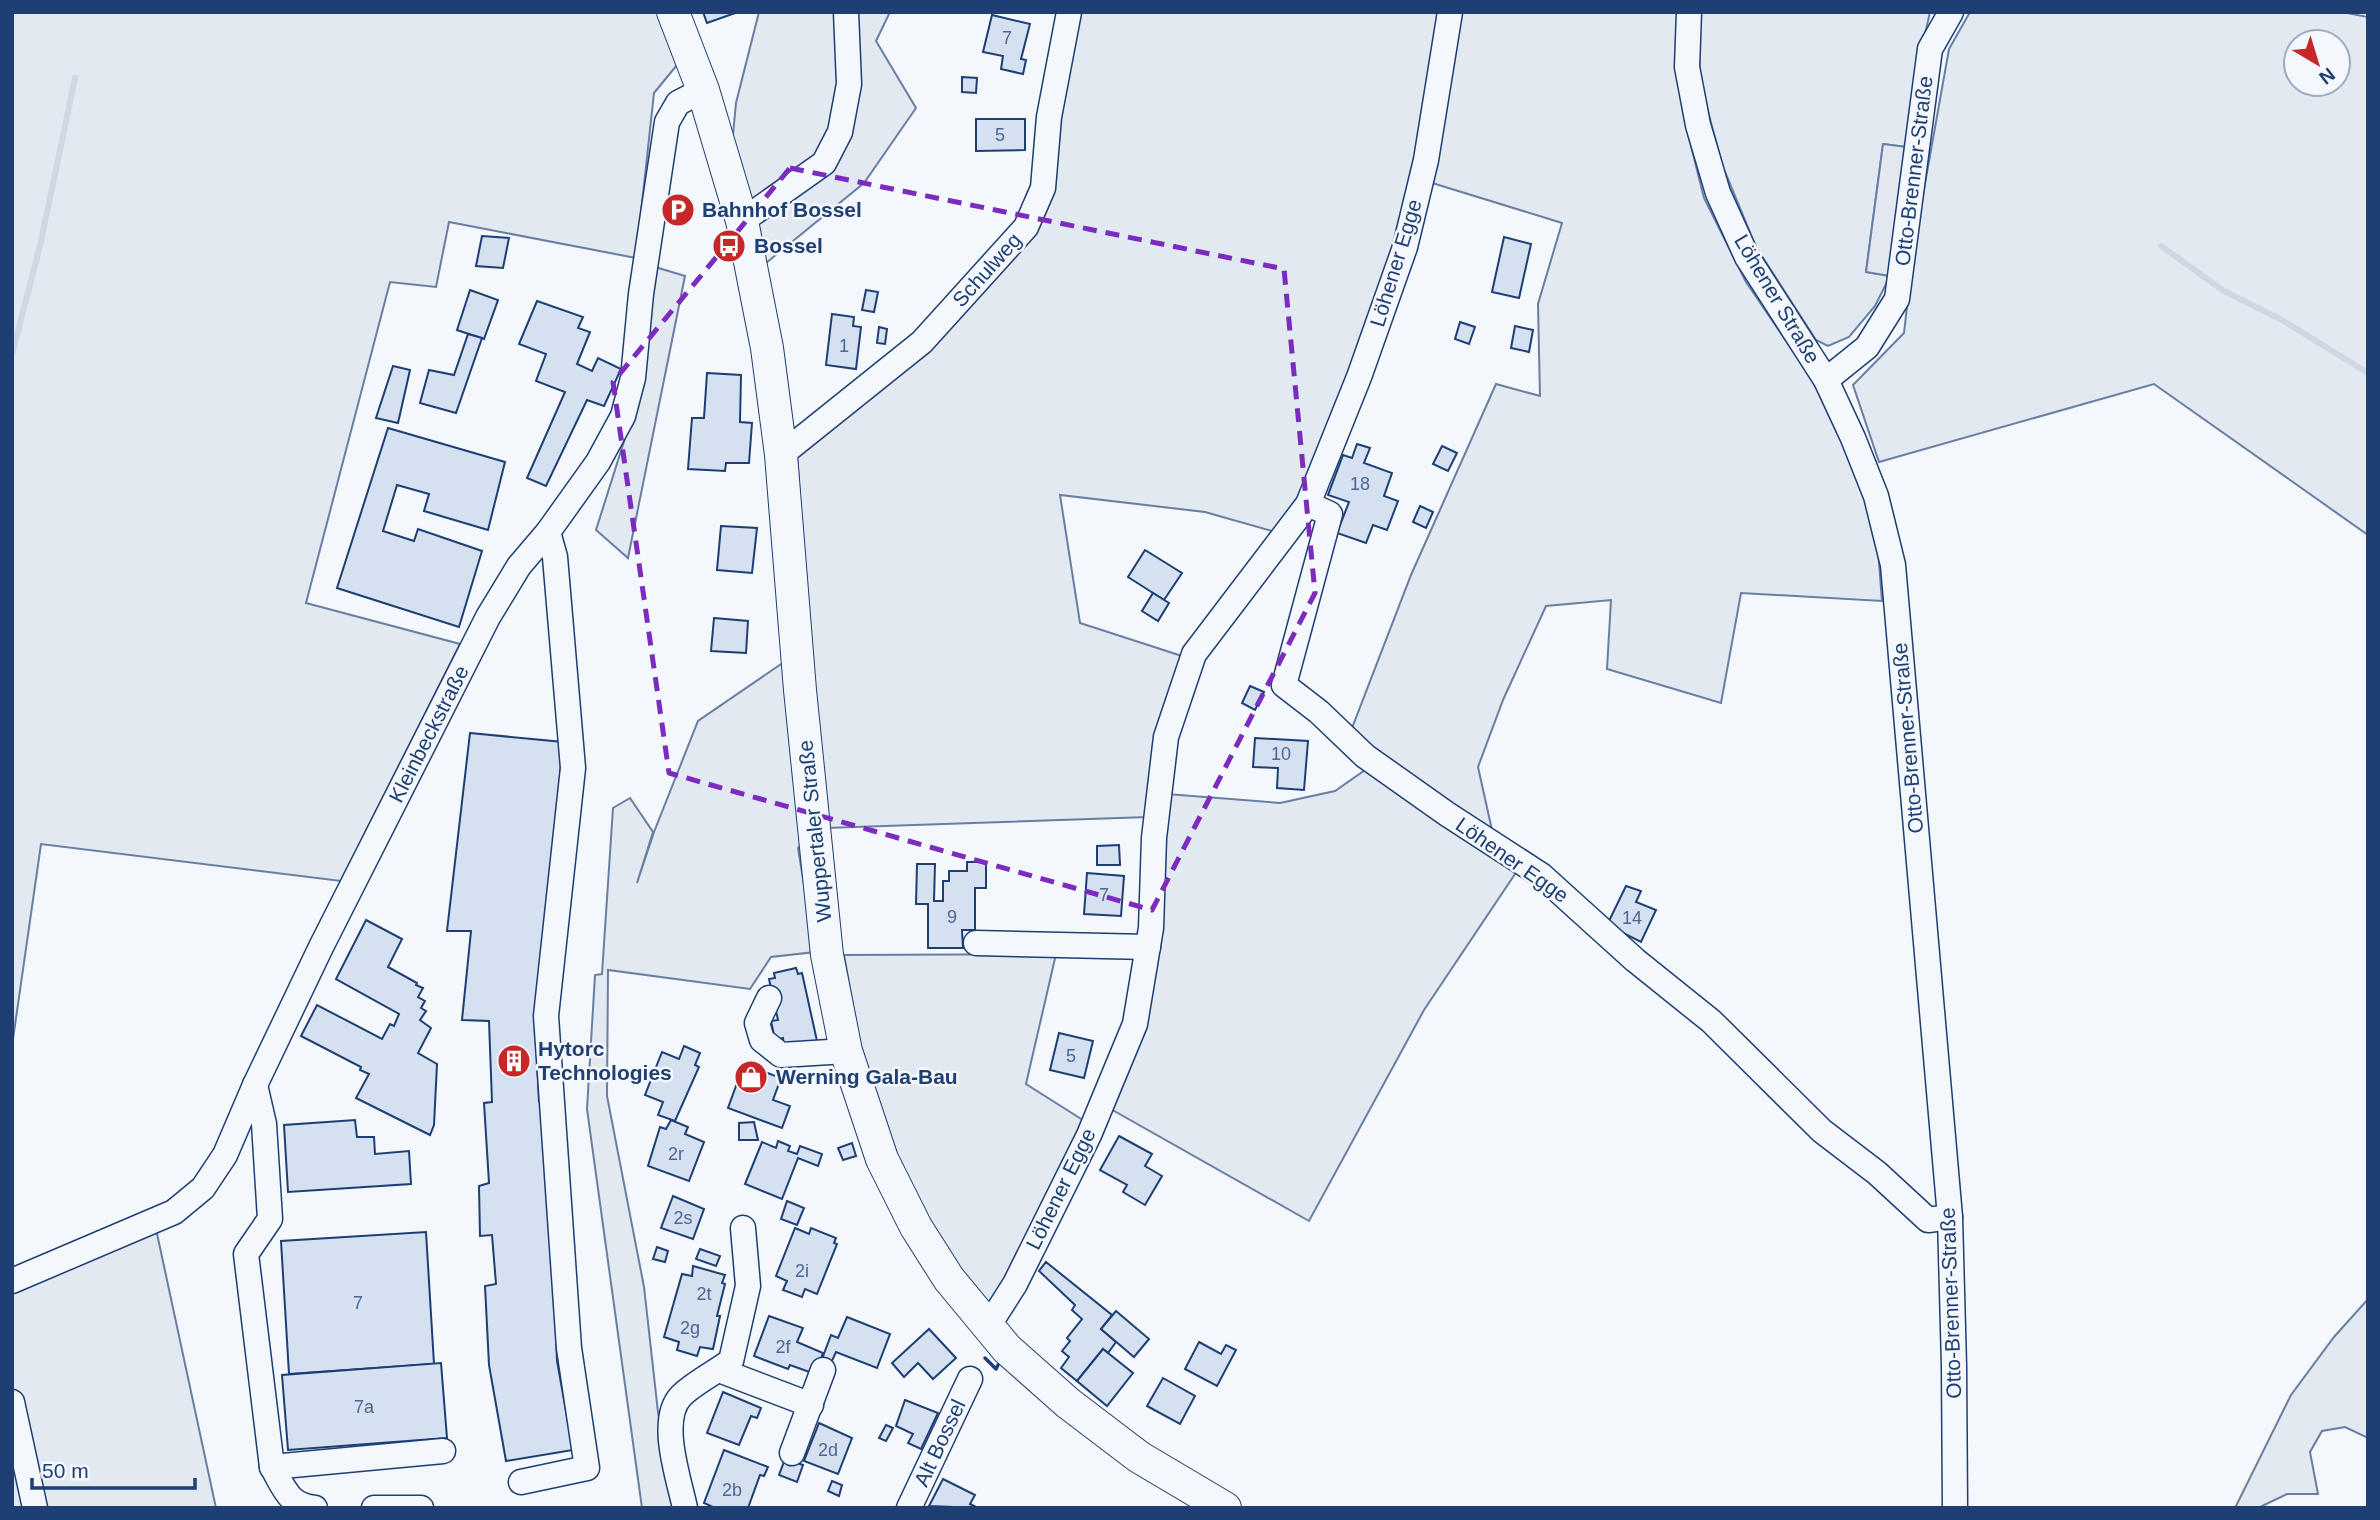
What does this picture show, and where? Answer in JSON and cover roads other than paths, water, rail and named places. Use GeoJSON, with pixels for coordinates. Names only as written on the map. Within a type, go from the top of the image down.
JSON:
{"type":"FeatureCollection","features":[{"type":"Feature","properties":{"kind":"main road","name":"Wuppertaler Straße"},"geometry":{"type":"LineString","coordinates":[[673,12],[703,90],[742,221],[767,348],[781,455],[800,690],[827,955],[846,1051],[882,1159],[916,1227],[949,1279],[987,1328],[1016,1359],[1139,1457],[1225,1508]]}},
{"type":"Feature","properties":{"kind":"street"},"geometry":{"type":"LineString","coordinates":[[742,221],[824,163],[840,132],[849,84],[846,12]]}},
{"type":"Feature","properties":{"kind":"street","name":"Schulweg"},"geometry":{"type":"LineString","coordinates":[[781,455],[922,342],[1026,227],[1043,188],[1049,117],[1069,12]]}},
{"type":"Feature","properties":{"kind":"street","name":"Löhener Egge"},"geometry":{"type":"LineString","coordinates":[[987,1328],[1015,1284],[1089,1135],[1135,1024],[1151,928],[1154,838],[1166,737],[1194,654],[1308,504],[1359,377],[1405,247],[1426,160],[1450,12]]}},
{"type":"Feature","properties":{"kind":"street","name":"Löhener Straße"},"geometry":{"type":"LineString","coordinates":[[1689,12],[1687,67],[1698,125],[1718,193],[1747,257],[1826,380]]}},
{"type":"Feature","properties":{"kind":"street","name":"Otto-Brenner-Straße"},"geometry":{"type":"LineString","coordinates":[[1949,13],[1930,49],[1897,299],[1867,347],[1826,380],[1876,496],[1893,565],[1950,1217],[1955,1508]]}},
{"type":"Feature","properties":{"kind":"street","name":"Kleinbeckstraße"},"geometry":{"type":"LineString","coordinates":[[12,1281],[174,1212],[203,1188],[225,1155],[255,1085],[327,935],[488,617],[519,566],[548,532],[598,462],[623,416],[633,379],[641,294],[667,122],[678,103],[703,90]]}},
{"type":"Feature","properties":{"kind":"street","name":"Löhener Egge"},"geometry":{"type":"LineString","coordinates":[[1308,504],[1330,514],[1284,685],[1319,712],[1365,756],[1447,814],[1541,875],[1635,960],[1712,1021],[1822,1131],[1877,1174],[1928,1220],[1950,1217]]}},
{"type":"Feature","properties":{"kind":"street"},"geometry":{"type":"LineString","coordinates":[[521,1482],[587,1468],[569,1348],[546,1016],[573,768],[555,557],[548,532]]}},
{"type":"Feature","properties":{"kind":"street"},"geometry":{"type":"LineString","coordinates":[[976,943],[1148,947]]}},
{"type":"Feature","properties":{"kind":"street"},"geometry":{"type":"LineString","coordinates":[[769,998],[757,1023],[762,1040],[781,1055],[846,1051]]}},
{"type":"Feature","properties":{"kind":"street"},"geometry":{"type":"LineString","coordinates":[[255,1085],[264,1124],[270,1219],[246,1254],[272,1467],[292,1500],[302,1506],[315,1508]]}},
{"type":"Feature","properties":{"kind":"street"},"geometry":{"type":"LineString","coordinates":[[685,1508],[669,1430],[674,1410],[681,1397],[731,1361],[748,1286],[743,1228]]}},
{"type":"Feature","properties":{"kind":"street"},"geometry":{"type":"LineString","coordinates":[[719,1370],[811,1405]]}},
{"type":"Feature","properties":{"kind":"street"},"geometry":{"type":"LineString","coordinates":[[792,1453],[823,1370]]}},
{"type":"Feature","properties":{"kind":"street","name":"Alt Bossel"},"geometry":{"type":"LineString","coordinates":[[909,1508],[970,1379]]}},
{"type":"Feature","properties":{"kind":"street"},"geometry":{"type":"LineString","coordinates":[[12,1402],[35,1508]]}},
{"type":"Feature","properties":{"kind":"street"},"geometry":{"type":"LineString","coordinates":[[272,1467],[443,1451]]}},
{"type":"Feature","properties":{"kind":"street"},"geometry":{"type":"LineString","coordinates":[[374,1508],[421,1508]]}},
{"type":"Feature","properties":{"kind":"waterway"},"geometry":{"type":"LineString","coordinates":[[12,354],[40,246],[75,78]]}},
{"type":"Feature","properties":{"kind":"waterway"},"geometry":{"type":"LineString","coordinates":[[2161,246],[2224,291],[2282,320],[2368,373]]}},
{"type":"Feature","properties":{"kind":"place","name":"Bahnhof Bossel"},"geometry":{"type":"Point","coordinates":[678,210]}},
{"type":"Feature","properties":{"kind":"place","name":"Bossel"},"geometry":{"type":"Point","coordinates":[729,246]}},
{"type":"Feature","properties":{"kind":"place","name":"Hytorc Technologies"},"geometry":{"type":"Point","coordinates":[514,1061]}},
{"type":"Feature","properties":{"kind":"place","name":"Werning Gala-Bau"},"geometry":{"type":"Point","coordinates":[751,1077]}}]}
